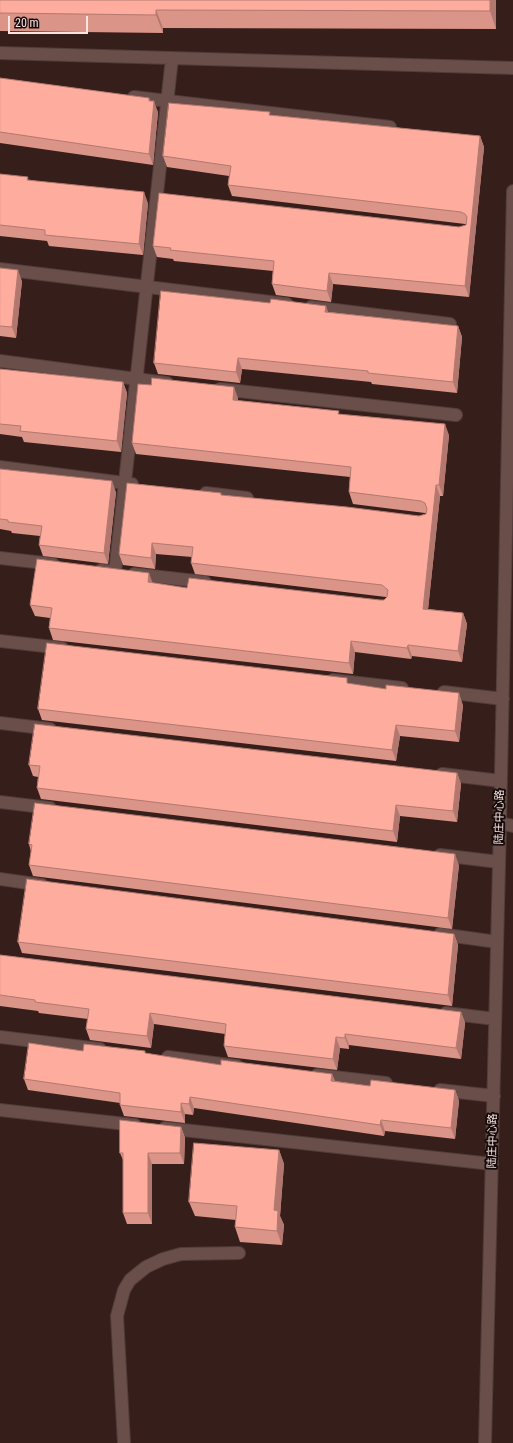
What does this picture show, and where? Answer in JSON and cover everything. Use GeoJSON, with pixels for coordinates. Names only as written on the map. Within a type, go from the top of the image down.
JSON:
{"type":"FeatureCollection","features":[{"type":"Feature","properties":{"kind":"street"},"geometry":{"type":"LineString","coordinates":[[0,54],[513,68]]}},
{"type":"Feature","properties":{"kind":"street"},"geometry":{"type":"LineString","coordinates":[[115,572],[172,58]]}},
{"type":"Feature","properties":{"kind":"street"},"geometry":{"type":"LineString","coordinates":[[122,96],[403,129]]}},
{"type":"Feature","properties":{"kind":"street","name":"陆庄中心路"},"geometry":{"type":"LineString","coordinates":[[485,1443],[496,1019],[513,191]]}},
{"type":"Feature","properties":{"kind":"street"},"geometry":{"type":"LineString","coordinates":[[0,269],[450,324]]}},
{"type":"Feature","properties":{"kind":"street"},"geometry":{"type":"LineString","coordinates":[[0,362],[175,384]]}},
{"type":"Feature","properties":{"kind":"street"},"geometry":{"type":"LineString","coordinates":[[207,387],[456,415]]}},
{"type":"Feature","properties":{"kind":"street"},"geometry":{"type":"LineString","coordinates":[[0,467],[141,485]]}},
{"type":"Feature","properties":{"kind":"street"},"geometry":{"type":"LineString","coordinates":[[196,492],[259,499]]}},
{"type":"Feature","properties":{"kind":"street"},"geometry":{"type":"LineString","coordinates":[[0,558],[61,565]]}},
{"type":"Feature","properties":{"kind":"street"},"geometry":{"type":"LineString","coordinates":[[92,569],[215,584]]}},
{"type":"Feature","properties":{"kind":"street"},"geometry":{"type":"LineString","coordinates":[[0,641],[71,649]]}},
{"type":"Feature","properties":{"kind":"street"},"geometry":{"type":"LineString","coordinates":[[322,678],[416,689]]}},
{"type":"Feature","properties":{"kind":"street"},"geometry":{"type":"LineString","coordinates":[[432,691],[502,699]]}},
{"type":"Feature","properties":{"kind":"street"},"geometry":{"type":"LineString","coordinates":[[0,723],[63,730]]}},
{"type":"Feature","properties":{"kind":"street"},"geometry":{"type":"LineString","coordinates":[[431,773],[501,781]]}},
{"type":"Feature","properties":{"kind":"street"},"geometry":{"type":"LineString","coordinates":[[0,802],[63,810]]}},
{"type":"Feature","properties":{"kind":"street"},"geometry":{"type":"LineString","coordinates":[[500,823],[513,826]]}},
{"type":"Feature","properties":{"kind":"street"},"geometry":{"type":"LineString","coordinates":[[428,853],[499,862]]}},
{"type":"Feature","properties":{"kind":"street"},"geometry":{"type":"LineString","coordinates":[[0,879],[55,886]]}},
{"type":"Feature","properties":{"kind":"street"},"geometry":{"type":"LineString","coordinates":[[426,933],[497,942]]}},
{"type":"Feature","properties":{"kind":"street"},"geometry":{"type":"LineString","coordinates":[[432,1011],[496,1019]]}},
{"type":"Feature","properties":{"kind":"street"},"geometry":{"type":"LineString","coordinates":[[0,1037],[110,1050]]}},
{"type":"Feature","properties":{"kind":"street"},"geometry":{"type":"LineString","coordinates":[[157,1056],[251,1067]]}},
{"type":"Feature","properties":{"kind":"street"},"geometry":{"type":"LineString","coordinates":[[306,1074],[400,1085]]}},
{"type":"Feature","properties":{"kind":"street"},"geometry":{"type":"LineString","coordinates":[[431,1089],[494,1096]]}},
{"type":"Feature","properties":{"kind":"street"},"geometry":{"type":"LineString","coordinates":[[0,1110],[492,1164]]}},
{"type":"Feature","properties":{"kind":"street"},"geometry":{"type":"LineString","coordinates":[[124,1443],[117,1316],[124,1290],[130,1280],[146,1267],[163,1259],[181,1254],[239,1253]]}},
{"type":"Feature","properties":{"kind":"building"},"geometry":{"type":"Polygon","coordinates":[[[0,0],[490,0],[490,11],[156,10],[156,15],[0,13],[0,0]]]}},
{"type":"Feature","properties":{"kind":"building"},"geometry":{"type":"Polygon","coordinates":[[[0,78],[149,98],[149,101],[154,101],[149,154],[0,132],[0,78]]]}},
{"type":"Feature","properties":{"kind":"building"},"geometry":{"type":"Polygon","coordinates":[[[169,103],[270,112],[269,115],[480,136],[465,286],[329,273],[327,291],[272,284],[274,261],[170,250],[171,248],[153,246],[159,193],[459,227],[466,225],[467,217],[461,212],[228,185],[231,166],[163,156],[169,103]]]}},
{"type":"Feature","properties":{"kind":"building"},"geometry":{"type":"Polygon","coordinates":[[[0,174],[28,177],[27,180],[144,192],[139,244],[45,235],[45,230],[0,225],[0,174]]]}},
{"type":"Feature","properties":{"kind":"building"},"geometry":{"type":"Polygon","coordinates":[[[0,268],[18,270],[12,327],[0,326],[0,268]]]}},
{"type":"Feature","properties":{"kind":"building"},"geometry":{"type":"Polygon","coordinates":[[[161,291],[270,303],[271,299],[326,306],[325,312],[458,326],[453,382],[368,373],[368,371],[238,358],[236,372],[154,363],[161,291]]]}},
{"type":"Feature","properties":{"kind":"building"},"geometry":{"type":"Polygon","coordinates":[[[0,369],[123,382],[117,441],[20,431],[21,426],[0,424],[0,369]]]}},
{"type":"Feature","properties":{"kind":"building"},"geometry":{"type":"Polygon","coordinates":[[[152,378],[234,387],[233,400],[339,411],[338,414],[445,424],[439,485],[436,485],[423,609],[463,613],[458,651],[408,645],[407,648],[351,641],[349,663],[49,628],[52,608],[30,605],[37,559],[149,573],[148,582],[187,588],[189,578],[380,600],[384,600],[387,597],[388,590],[382,585],[191,563],[193,547],[152,543],[151,558],[119,554],[127,483],[221,493],[221,495],[347,507],[419,516],[426,514],[427,509],[425,503],[421,501],[349,492],[351,467],[132,443],[138,384],[151,385],[152,378]]]}},
{"type":"Feature","properties":{"kind":"building"},"geometry":{"type":"Polygon","coordinates":[[[0,469],[112,481],[104,553],[39,545],[42,526],[8,522],[8,520],[0,519],[0,469]]]}},
{"type":"Feature","properties":{"kind":"building"},"geometry":{"type":"Polygon","coordinates":[[[47,643],[347,678],[347,683],[386,689],[386,685],[459,693],[455,731],[396,725],[392,750],[38,709],[47,643]]]}},
{"type":"Feature","properties":{"kind":"building"},"geometry":{"type":"Polygon","coordinates":[[[35,724],[457,773],[453,811],[396,805],[393,831],[37,788],[40,766],[29,765],[35,724]]]}},
{"type":"Feature","properties":{"kind":"building"},"geometry":{"type":"Polygon","coordinates":[[[35,803],[455,854],[448,918],[29,865],[32,845],[29,844],[35,803]]]}},
{"type":"Feature","properties":{"kind":"building"},"geometry":{"type":"Polygon","coordinates":[[[27,879],[454,934],[448,995],[18,942],[27,879]]]}},
{"type":"Feature","properties":{"kind":"building"},"geometry":{"type":"Polygon","coordinates":[[[0,955],[461,1012],[456,1048],[345,1034],[345,1038],[336,1037],[333,1059],[224,1046],[226,1024],[150,1013],[147,1036],[86,1029],[89,1009],[35,1002],[35,1000],[0,995],[0,955]]]}},
{"type":"Feature","properties":{"kind":"building"},"geometry":{"type":"Polygon","coordinates":[[[29,1043],[83,1051],[84,1044],[145,1051],[145,1053],[221,1065],[221,1060],[332,1074],[331,1081],[370,1086],[371,1080],[455,1090],[451,1128],[381,1120],[380,1125],[190,1097],[189,1104],[181,1103],[181,1112],[120,1105],[120,1093],[24,1079],[29,1043]]]}},
{"type":"Feature","properties":{"kind":"building"},"geometry":{"type":"Polygon","coordinates":[[[120,1120],[181,1127],[180,1153],[148,1153],[148,1213],[123,1213],[123,1153],[120,1153],[120,1120]]]}},
{"type":"Feature","properties":{"kind":"building"},"geometry":{"type":"Polygon","coordinates":[[[194,1143],[279,1150],[274,1210],[278,1211],[277,1231],[235,1227],[237,1206],[189,1202],[194,1143]]]}}]}
